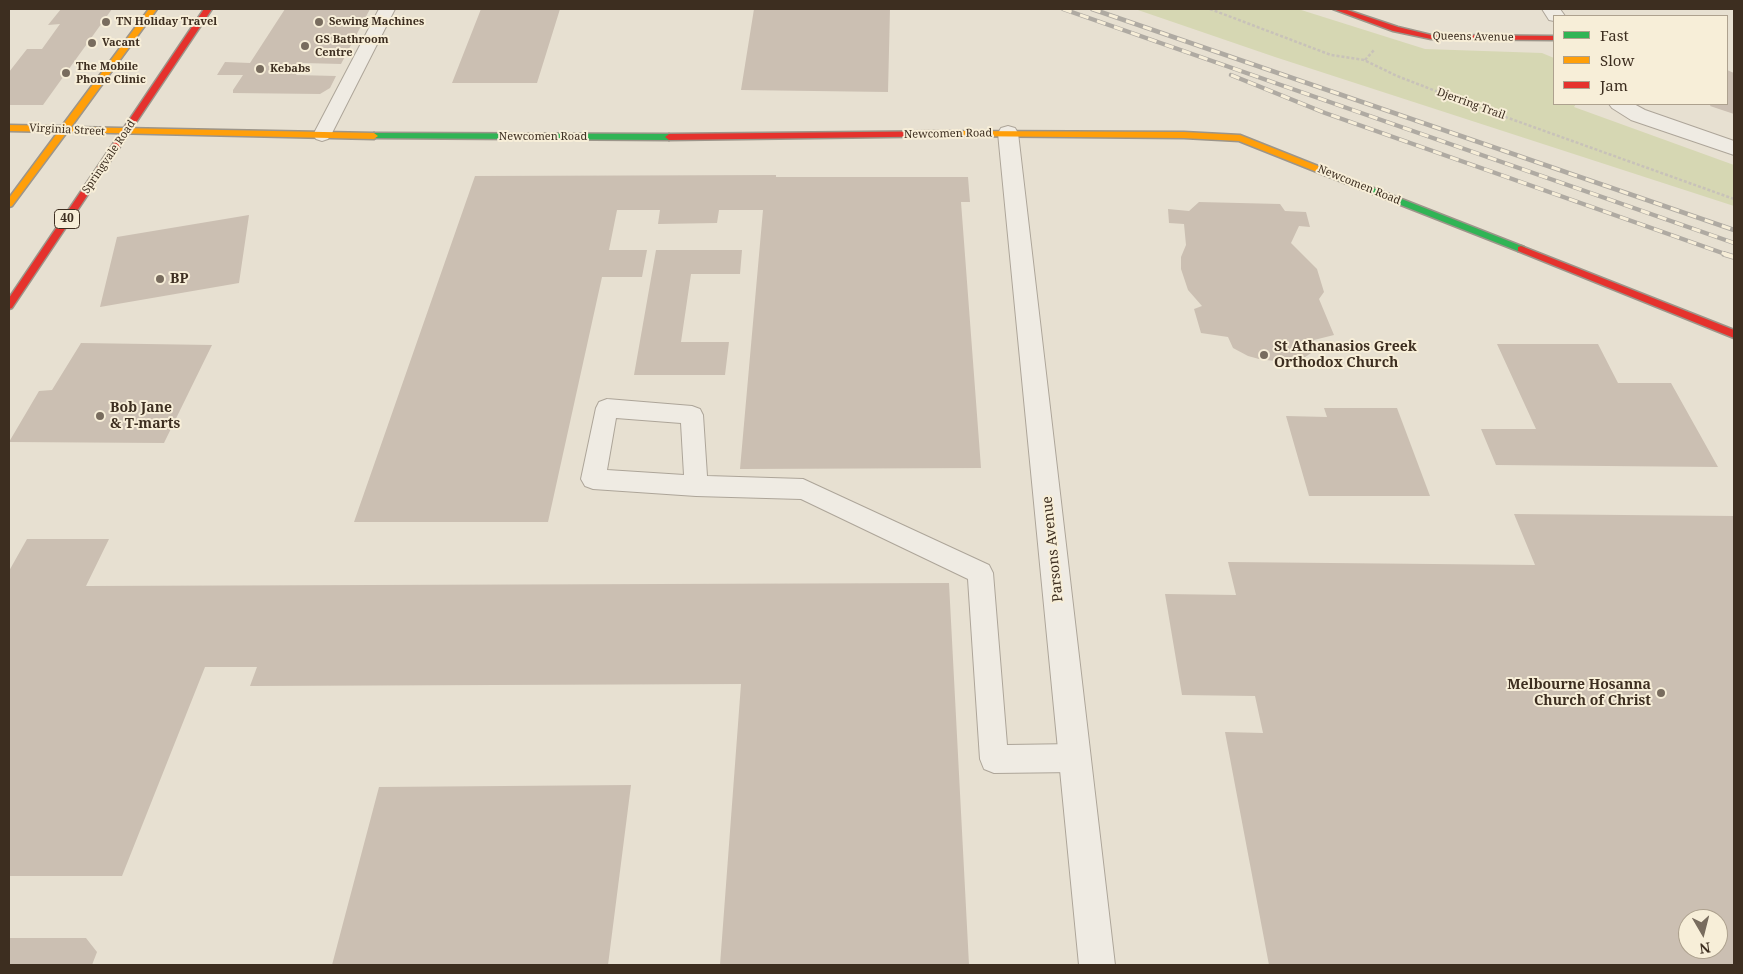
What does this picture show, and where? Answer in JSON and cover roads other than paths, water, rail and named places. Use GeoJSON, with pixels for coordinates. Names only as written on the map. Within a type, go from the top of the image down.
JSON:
{"type":"FeatureCollection","features":[{"type":"Feature","properties":{"kind":"main road"},"geometry":{"type":"LineString","coordinates":[[9,204],[153,9]]}},
{"type":"Feature","properties":{"kind":"main road","name":"Springvale Road"},"geometry":{"type":"LineString","coordinates":[[9,305],[208,9]]}},
{"type":"Feature","properties":{"kind":"main road","name":"Queens Avenue"},"geometry":{"type":"LineString","coordinates":[[1337,9],[1396,29],[1431,37],[1553,38]]}},
{"type":"Feature","properties":{"kind":"main road","name":"Virginia Street"},"geometry":{"type":"LineString","coordinates":[[9,128],[125,132]]}},
{"type":"Feature","properties":{"kind":"main road","name":"Newcomen Road"},"geometry":{"type":"LineString","coordinates":[[125,132],[628,138],[1008,133],[1184,135],[1240,138],[1734,334]]}},
{"type":"Feature","properties":{"kind":"street"},"geometry":{"type":"LineString","coordinates":[[1621,105],[1638,115],[1734,148]]}},
{"type":"Feature","properties":{"kind":"street","name":"Parsons Avenue"},"geometry":{"type":"LineString","coordinates":[[1008,133],[1097,965]]}},
{"type":"Feature","properties":{"kind":"lane"},"geometry":{"type":"LineString","coordinates":[[322,135],[387,9]]}},
{"type":"Feature","properties":{"kind":"lane"},"geometry":{"type":"LineString","coordinates":[[696,486],[692,415],[607,408],[593,479],[696,486],[803,489],[980,573],[994,759],[1076,758]]}},
{"type":"Feature","properties":{"kind":"railway"},"geometry":{"type":"LineString","coordinates":[[1063,9],[1734,243]]}},
{"type":"Feature","properties":{"kind":"railway"},"geometry":{"type":"LineString","coordinates":[[1092,9],[1734,230]]}},
{"type":"Feature","properties":{"kind":"railway"},"geometry":{"type":"LineString","coordinates":[[1231,75],[1325,113],[1728,255]]}},
{"type":"Feature","properties":{"kind":"railway"},"geometry":{"type":"LineString","coordinates":[[1724,254],[1734,257]]}},
{"type":"Feature","properties":{"kind":"place","name":"TN Holiday Travel"},"geometry":{"type":"Point","coordinates":[106,22]}},
{"type":"Feature","properties":{"kind":"place","name":"Sewing Machines"},"geometry":{"type":"Point","coordinates":[319,22]}},
{"type":"Feature","properties":{"kind":"place","name":"Vacant"},"geometry":{"type":"Point","coordinates":[92,43]}},
{"type":"Feature","properties":{"kind":"place","name":"GS Bathroom Centre"},"geometry":{"type":"Point","coordinates":[305,46]}},
{"type":"Feature","properties":{"kind":"place","name":"Kebabs"},"geometry":{"type":"Point","coordinates":[260,69]}},
{"type":"Feature","properties":{"kind":"place","name":"The Mobile Phone Clinic"},"geometry":{"type":"Point","coordinates":[66,73]}},
{"type":"Feature","properties":{"kind":"place","name":"BP"},"geometry":{"type":"Point","coordinates":[160,279]}},
{"type":"Feature","properties":{"kind":"place","name":"St Athanasios Greek Orthodox Church"},"geometry":{"type":"Point","coordinates":[1264,355]}},
{"type":"Feature","properties":{"kind":"place","name":"Bob Jane & T-marts"},"geometry":{"type":"Point","coordinates":[100,416]}},
{"type":"Feature","properties":{"kind":"place","name":"Melbourne Hosanna Church of Christ"},"geometry":{"type":"Point","coordinates":[1661,693]}}]}
